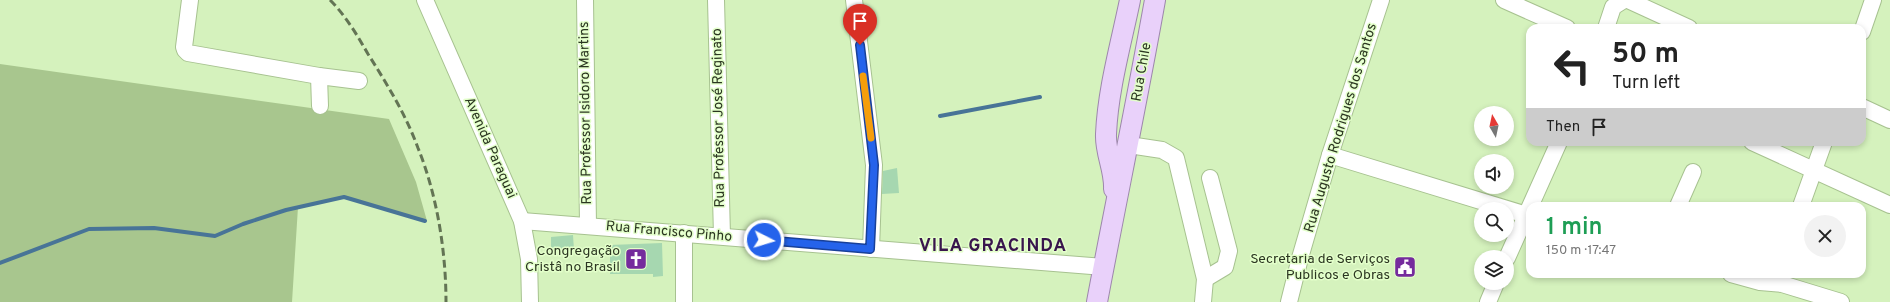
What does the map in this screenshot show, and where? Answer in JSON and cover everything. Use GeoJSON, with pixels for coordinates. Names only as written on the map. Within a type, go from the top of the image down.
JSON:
{"type":"FeatureCollection","features":[{"type":"Feature","properties":{"kind":"main road","name":"Rua Chile"},"geometry":{"type":"LineString","coordinates":[[1112,220],[1114,181],[1106,143],[1110,103],[1130,0]]}},
{"type":"Feature","properties":{"kind":"main road","name":"Rua Chile"},"geometry":{"type":"LineString","coordinates":[[1097,302],[1112,220],[1129,145],[1155,0]]}},
{"type":"Feature","properties":{"kind":"main road"},"geometry":{"type":"LineString","coordinates":[[1106,143],[1114,152],[1123,151],[1129,145]]}},
{"type":"Feature","properties":{"kind":"street"},"geometry":{"type":"LineString","coordinates":[[190,0],[184,47],[188,52],[319,76],[359,81]]}},
{"type":"Feature","properties":{"kind":"street","name":"Avenida Paraguai"},"geometry":{"type":"LineString","coordinates":[[425,0],[522,221],[529,259],[530,302]]}},
{"type":"Feature","properties":{"kind":"street","name":"Rua Professor Isidoro Martins"},"geometry":{"type":"LineString","coordinates":[[585,0],[588,225]]}},
{"type":"Feature","properties":{"kind":"street","name":"Rua Professor José Reginato"},"geometry":{"type":"LineString","coordinates":[[716,0],[722,236]]}},
{"type":"Feature","properties":{"kind":"street"},"geometry":{"type":"LineString","coordinates":[[854,0],[874,165],[870,249]]}},
{"type":"Feature","properties":{"kind":"street","name":"Rua Augusto Rodrigues dos Santos"},"geometry":{"type":"LineString","coordinates":[[1289,302],[1300,258],[1330,156],[1381,0]]}},
{"type":"Feature","properties":{"kind":"street"},"geometry":{"type":"LineString","coordinates":[[1504,0],[1558,24]]}},
{"type":"Feature","properties":{"kind":"street"},"geometry":{"type":"LineString","coordinates":[[1607,24],[1613,7],[1624,0]]}},
{"type":"Feature","properties":{"kind":"street"},"geometry":{"type":"LineString","coordinates":[[1628,0],[1680,24]]}},
{"type":"Feature","properties":{"kind":"street"},"geometry":{"type":"LineString","coordinates":[[1865,24],[1873,0]]}},
{"type":"Feature","properties":{"kind":"street"},"geometry":{"type":"LineString","coordinates":[[319,76],[320,106]]}},
{"type":"Feature","properties":{"kind":"street"},"geometry":{"type":"LineString","coordinates":[[1866,109],[1890,120]]}},
{"type":"Feature","properties":{"kind":"street"},"geometry":{"type":"LineString","coordinates":[[1129,145],[1162,150],[1176,158],[1205,279],[1203,302]]}},
{"type":"Feature","properties":{"kind":"street"},"geometry":{"type":"LineString","coordinates":[[1534,202],[1558,146]]}},
{"type":"Feature","properties":{"kind":"street"},"geometry":{"type":"LineString","coordinates":[[1761,146],[1890,205]]}},
{"type":"Feature","properties":{"kind":"street"},"geometry":{"type":"LineString","coordinates":[[1803,202],[1823,146]]}},
{"type":"Feature","properties":{"kind":"street"},"geometry":{"type":"LineString","coordinates":[[1330,156],[1526,214]]}},
{"type":"Feature","properties":{"kind":"street"},"geometry":{"type":"LineString","coordinates":[[1680,202],[1693,172]]}},
{"type":"Feature","properties":{"kind":"street"},"geometry":{"type":"LineString","coordinates":[[1205,279],[1225,267],[1230,251],[1210,178]]}},
{"type":"Feature","properties":{"kind":"street"},"geometry":{"type":"LineString","coordinates":[[1511,250],[1526,219]]}},
{"type":"Feature","properties":{"kind":"street","name":"Rua Francisco Pinho"},"geometry":{"type":"LineString","coordinates":[[522,221],[588,225],[1104,267]]}},
{"type":"Feature","properties":{"kind":"street"},"geometry":{"type":"LineString","coordinates":[[684,233],[684,302]]}},
{"type":"Feature","properties":{"kind":"street"},"geometry":{"type":"LineString","coordinates":[[1746,278],[1760,282],[1770,278],[1782,284],[1841,302]]}},
{"type":"Feature","properties":{"kind":"street"},"geometry":{"type":"LineString","coordinates":[[1488,302],[1493,290]]}},
{"type":"Feature","properties":{"kind":"green space"},"geometry":{"type":"Polygon","coordinates":[[[0,64],[389,119],[416,182],[427,221],[344,197],[298,207],[292,302],[0,302],[0,64]]]}},
{"type":"Feature","properties":{"kind":"building"},"geometry":{"type":"Polygon","coordinates":[[[897,168],[899,193],[882,194],[883,171],[897,168]]]}},
{"type":"Feature","properties":{"kind":"building"},"geometry":{"type":"Polygon","coordinates":[[[573,235],[574,250],[551,251],[551,237],[573,235]]]}},
{"type":"Feature","properties":{"kind":"building","name":"Congregação Cristâ no Brasil"},"geometry":{"type":"Polygon","coordinates":[[[662,243],[663,276],[653,277],[653,274],[610,274],[610,245],[662,243]]]}},
{"type":"Feature","properties":{"kind":"waterway"},"geometry":{"type":"LineString","coordinates":[[940,116],[1040,97]]}},
{"type":"Feature","properties":{"kind":"waterway"},"geometry":{"type":"LineString","coordinates":[[0,263],[89,229],[154,228],[215,236],[243,224],[286,210],[344,197],[425,221]]}},
{"type":"Feature","properties":{"kind":"railway"},"geometry":{"type":"LineString","coordinates":[[330,0],[351,26],[389,88],[408,124],[425,166],[435,204],[442,243],[446,283],[446,302]]}},
{"type":"Feature","properties":{"kind":"slow traffic"},"geometry":{"type":"LineString","coordinates":[[863,76],[871,138]]}},
{"type":"Feature","properties":{"kind":"place","name":"Congregação Cristâ no Brasil"},"geometry":{"type":"Point","coordinates":[636,259]}},
{"type":"Feature","properties":{"kind":"place","name":"Secretaria de Serviços Publicos e Obras"},"geometry":{"type":"Point","coordinates":[1405,267]}},
{"type":"Feature","properties":{"kind":"district","name":"VILA GRACINDA"},"geometry":{"type":"Point","coordinates":[993,246]}},
{"type":"Feature","properties":{"kind":"route"},"geometry":{"type":"LineString","coordinates":[[764,240],[870,249],[874,165],[860,45]]}}]}
